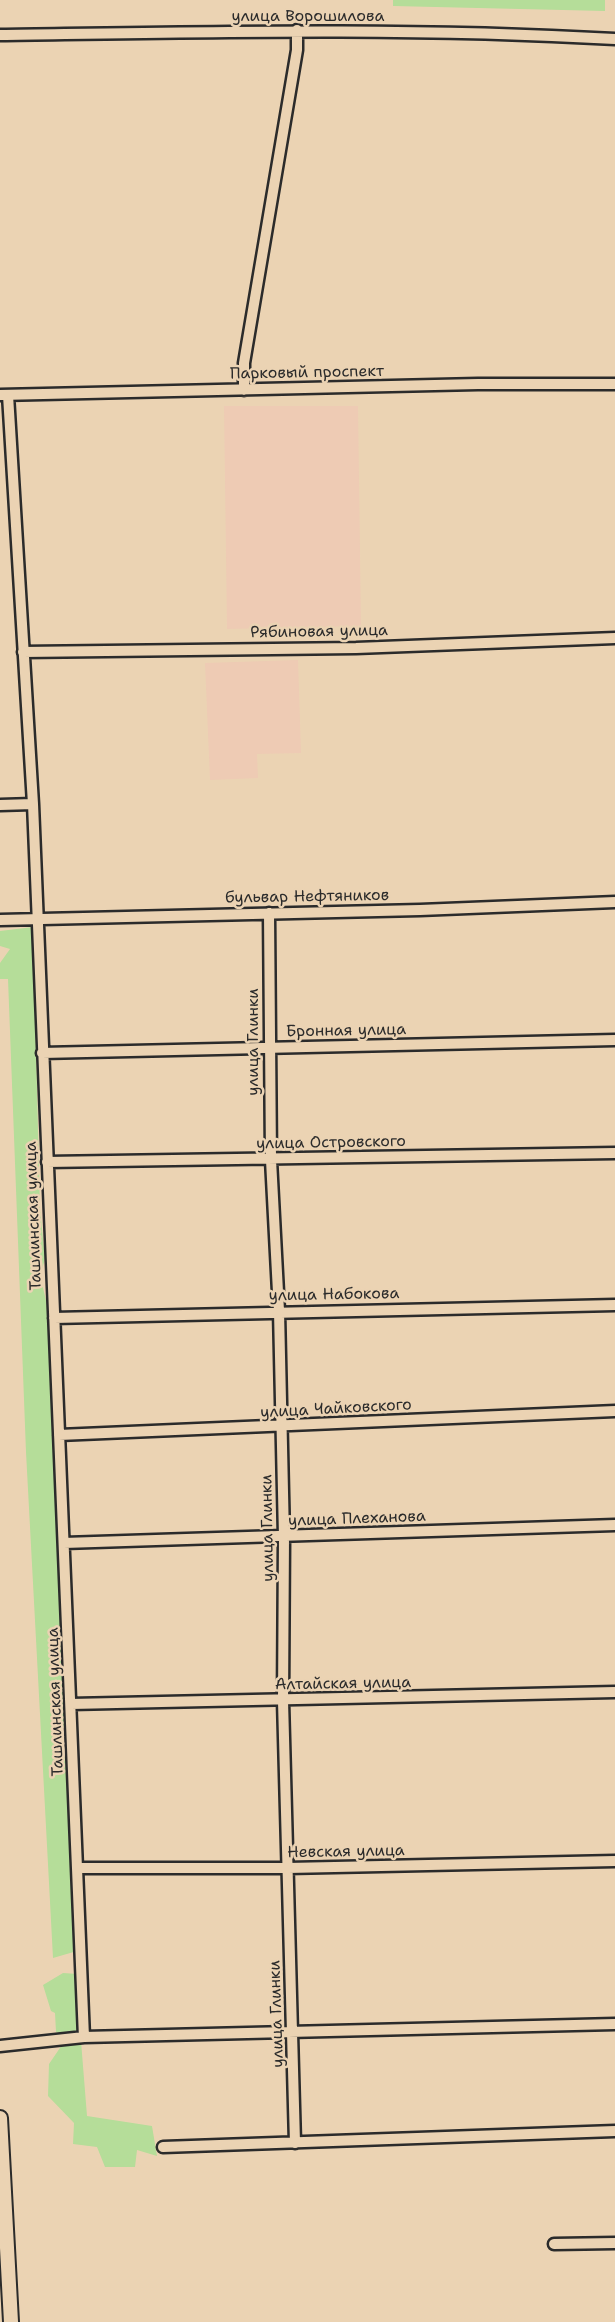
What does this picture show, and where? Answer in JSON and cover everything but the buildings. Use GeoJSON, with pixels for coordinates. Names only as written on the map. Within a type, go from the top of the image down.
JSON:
{"type":"FeatureCollection","features":[{"type":"Feature","properties":{"kind":"main road"},"geometry":{"type":"LineString","coordinates":[[0,2118],[11,2322]]}},
{"type":"Feature","properties":{"kind":"street","name":"улица Ворошилова"},"geometry":{"type":"LineString","coordinates":[[0,35],[297,30],[442,32],[615,39]]}},
{"type":"Feature","properties":{"kind":"street"},"geometry":{"type":"LineString","coordinates":[[244,390],[244,363],[297,50],[297,30]]}},
{"type":"Feature","properties":{"kind":"street","name":"Парковый проспект"},"geometry":{"type":"LineString","coordinates":[[4,395],[615,384]]}},
{"type":"Feature","properties":{"kind":"street","name":"Ташлинская улица"},"geometry":{"type":"LineString","coordinates":[[4,395],[33,804],[84,2037]]}},
{"type":"Feature","properties":{"kind":"street","name":"Рябиновая улица"},"geometry":{"type":"LineString","coordinates":[[23,652],[356,648],[615,638]]}},
{"type":"Feature","properties":{"kind":"street"},"geometry":{"type":"LineString","coordinates":[[0,805],[33,804]]}},
{"type":"Feature","properties":{"kind":"street","name":"бульвар Нефтяников"},"geometry":{"type":"LineString","coordinates":[[0,920],[420,910],[615,902]]}},
{"type":"Feature","properties":{"kind":"street","name":"улица Глинки"},"geometry":{"type":"LineString","coordinates":[[269,912],[271,1160],[279,1311],[284,1537],[284,1701],[295,2143]]}},
{"type":"Feature","properties":{"kind":"street","name":"Бронная улица"},"geometry":{"type":"LineString","coordinates":[[42,1053],[615,1040]]}},
{"type":"Feature","properties":{"kind":"street","name":"улица Островского"},"geometry":{"type":"LineString","coordinates":[[47,1162],[615,1153]]}},
{"type":"Feature","properties":{"kind":"street","name":"улица Набокова"},"geometry":{"type":"LineString","coordinates":[[54,1318],[615,1305]]}},
{"type":"Feature","properties":{"kind":"street","name":"улица Чайковского"},"geometry":{"type":"LineString","coordinates":[[59,1435],[615,1411]]}},
{"type":"Feature","properties":{"kind":"street","name":"улица Плеханова"},"geometry":{"type":"LineString","coordinates":[[64,1543],[615,1525]]}},
{"type":"Feature","properties":{"kind":"street","name":"Алтайская улица"},"geometry":{"type":"LineString","coordinates":[[71,1704],[615,1692]]}},
{"type":"Feature","properties":{"kind":"street","name":"Невская улица"},"geometry":{"type":"LineString","coordinates":[[78,1868],[288,1868],[615,1861]]}},
{"type":"Feature","properties":{"kind":"street"},"geometry":{"type":"LineString","coordinates":[[0,2046],[84,2037],[293,2030],[615,2024]]}},
{"type":"Feature","properties":{"kind":"street"},"geometry":{"type":"LineString","coordinates":[[163,2147],[615,2131]]}},
{"type":"Feature","properties":{"kind":"street"},"geometry":{"type":"LineString","coordinates":[[554,2244],[615,2243]]}},
{"type":"Feature","properties":{"kind":"shaded area"},"geometry":{"type":"Polygon","coordinates":[[[224,406],[358,406],[361,626],[227,629],[224,406]]]}},
{"type":"Feature","properties":{"kind":"shaded area"},"geometry":{"type":"Polygon","coordinates":[[[298,660],[301,753],[257,754],[258,778],[210,780],[205,663],[298,660]]]}},
{"type":"Feature","properties":{"kind":"green space"},"geometry":{"type":"Polygon","coordinates":[[[393,0],[605,0],[605,11],[393,6],[393,0]]]}},
{"type":"Feature","properties":{"kind":"green space"},"geometry":{"type":"Polygon","coordinates":[[[33,927],[40,1209],[45,1259],[40,1276],[48,1308],[65,1725],[55,1739],[69,1767],[77,1951],[53,1958],[26,1452],[8,979],[0,979],[0,963],[10,949],[0,946],[0,931],[33,927]]]}},
{"type":"Feature","properties":{"kind":"green space"},"geometry":{"type":"Polygon","coordinates":[[[63,1973],[78,1974],[81,2031],[68,2035],[56,2032],[55,2013],[51,2011],[43,1985],[63,1973]]]}},
{"type":"Feature","properties":{"kind":"green space"},"geometry":{"type":"Polygon","coordinates":[[[81,2041],[87,2116],[152,2126],[157,2156],[137,2150],[135,2167],[105,2167],[97,2147],[73,2144],[74,2123],[48,2096],[49,2064],[64,2042],[81,2041]]]}}]}
